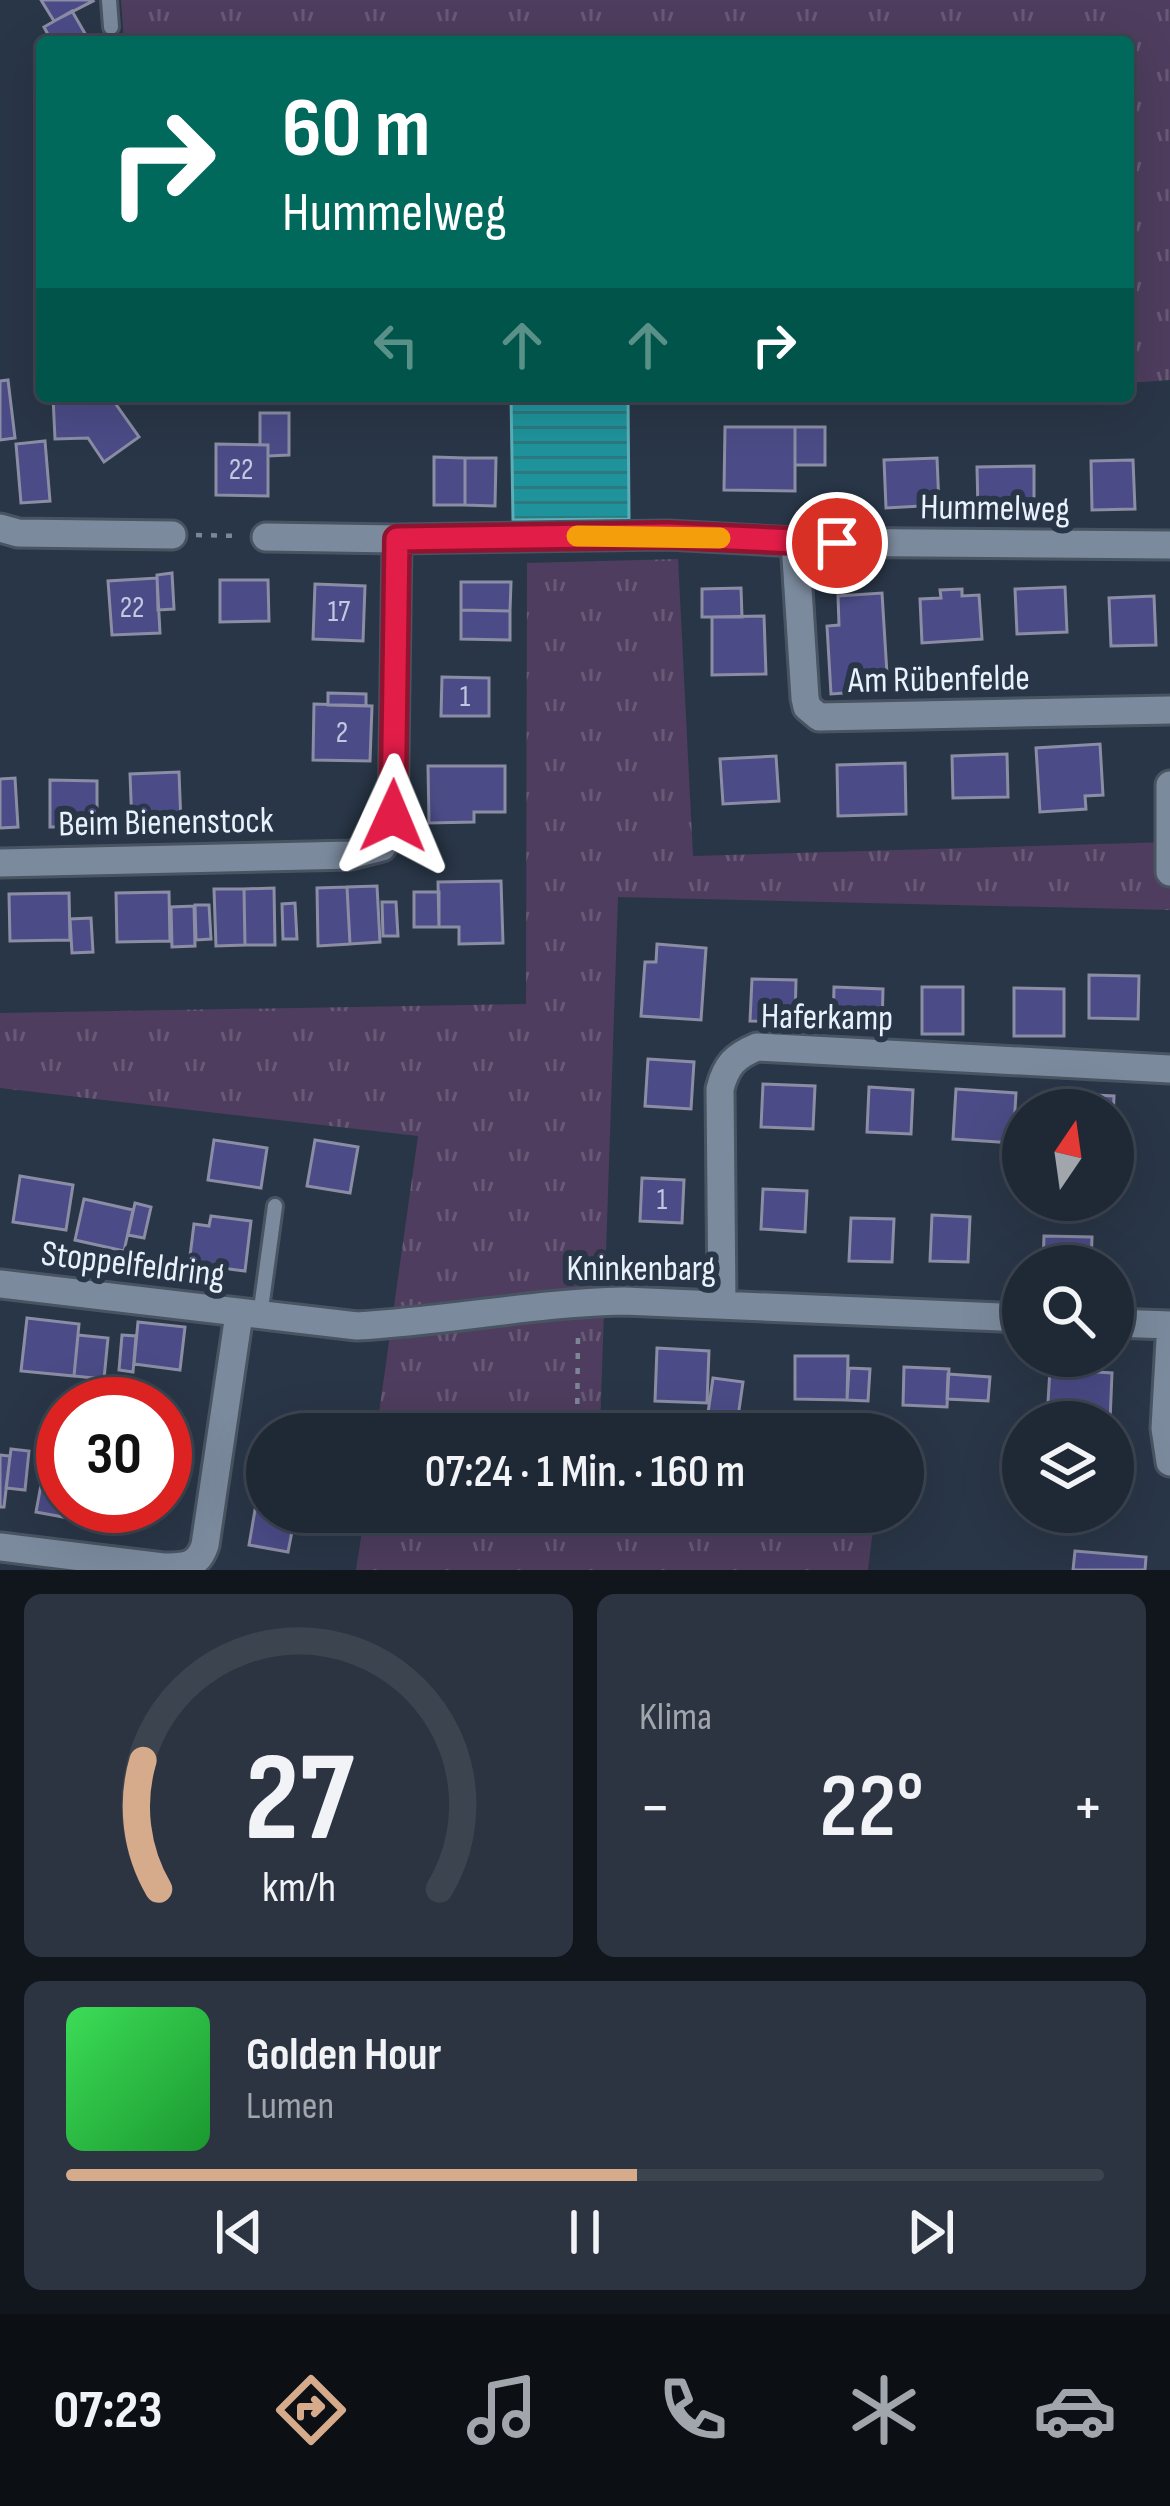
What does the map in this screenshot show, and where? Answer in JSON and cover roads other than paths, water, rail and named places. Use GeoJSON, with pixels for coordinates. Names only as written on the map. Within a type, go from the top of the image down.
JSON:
{"type":"FeatureCollection","features":[{"type":"Feature","properties":{"kind":"street"},"geometry":{"type":"LineString","coordinates":[[0,528],[18,533],[172,535]]}},
{"type":"Feature","properties":{"kind":"street","name":"Hummelweg"},"geometry":{"type":"LineString","coordinates":[[266,537],[668,535],[795,542],[1170,545]]}},
{"type":"Feature","properties":{"kind":"street","name":"Beim Bienenstock"},"geometry":{"type":"LineString","coordinates":[[0,863],[351,855],[382,847],[393,828],[397,539]]}},
{"type":"Feature","properties":{"kind":"street","name":"Am Rübenfelde"},"geometry":{"type":"LineString","coordinates":[[795,542],[805,698],[819,717],[1170,710]]}},
{"type":"Feature","properties":{"kind":"street"},"geometry":{"type":"LineString","coordinates":[[1170,785],[1170,872]]}},
{"type":"Feature","properties":{"kind":"street","name":"Haferkamp"},"geometry":{"type":"LineString","coordinates":[[722,1305],[720,1089],[731,1061],[740,1054],[757,1047],[1170,1069]]}},
{"type":"Feature","properties":{"kind":"street","name":"Stoppelfeldring"},"geometry":{"type":"LineString","coordinates":[[0,1285],[249,1315],[205,1545],[197,1561],[163,1567],[0,1547]]}},
{"type":"Feature","properties":{"kind":"street","name":"Kninkenbarg"},"geometry":{"type":"LineString","coordinates":[[249,1315],[357,1326],[579,1302],[1002,1317]]}},
{"type":"Feature","properties":{"kind":"street"},"geometry":{"type":"LineString","coordinates":[[1134,1323],[1170,1325]]}},
{"type":"Feature","properties":{"kind":"street"},"geometry":{"type":"LineString","coordinates":[[1170,1340],[1165,1428],[1170,1462]]}},
{"type":"Feature","properties":{"kind":"lane"},"geometry":{"type":"LineString","coordinates":[[109,0],[111,27]]}},
{"type":"Feature","properties":{"kind":"lane"},"geometry":{"type":"LineString","coordinates":[[249,1315],[275,1205]]}}]}
